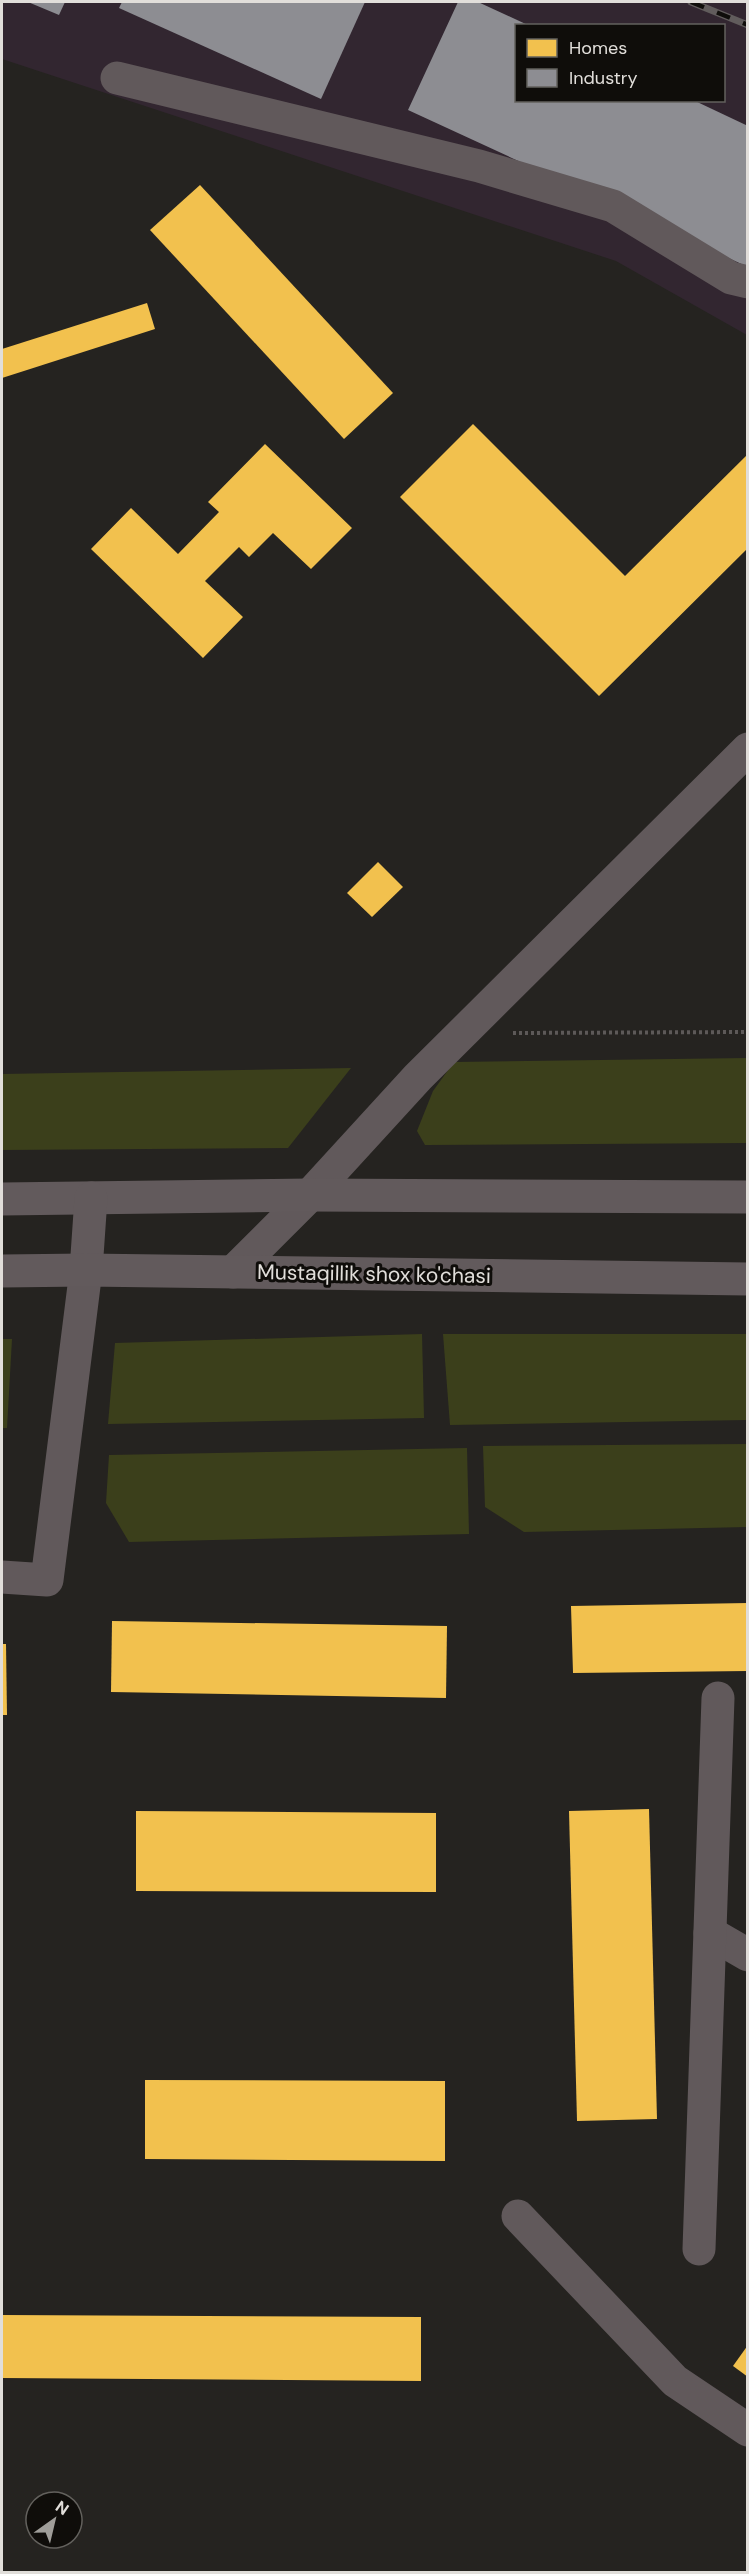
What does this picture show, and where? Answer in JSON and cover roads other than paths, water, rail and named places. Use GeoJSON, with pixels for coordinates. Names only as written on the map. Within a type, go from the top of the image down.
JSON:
{"type":"FeatureCollection","features":[{"type":"Feature","properties":{"kind":"main road"},"geometry":{"type":"LineString","coordinates":[[2,1199],[310,1195],[747,1197]]}},
{"type":"Feature","properties":{"kind":"main road"},"geometry":{"type":"LineString","coordinates":[[86,1270],[91,1198]]}},
{"type":"Feature","properties":{"kind":"main road","name":"Mustaqillik shox ko'chasi"},"geometry":{"type":"LineString","coordinates":[[2,1271],[86,1270],[747,1280]]}},
{"type":"Feature","properties":{"kind":"street"},"geometry":{"type":"LineString","coordinates":[[117,78],[479,166],[613,206],[731,278],[747,282]]}},
{"type":"Feature","properties":{"kind":"street"},"geometry":{"type":"LineString","coordinates":[[234,1272],[310,1195],[418,1077],[747,749]]}},
{"type":"Feature","properties":{"kind":"street"},"geometry":{"type":"LineString","coordinates":[[2,1577],[47,1580],[86,1270]]}},
{"type":"Feature","properties":{"kind":"street"},"geometry":{"type":"LineString","coordinates":[[699,2250],[718,1698]]}},
{"type":"Feature","properties":{"kind":"street"},"geometry":{"type":"LineString","coordinates":[[710,1933],[747,1955]]}},
{"type":"Feature","properties":{"kind":"street"},"geometry":{"type":"LineString","coordinates":[[518,2216],[675,2381],[747,2430]]}},
{"type":"Feature","properties":{"kind":"railway"},"geometry":{"type":"LineString","coordinates":[[691,2],[748,25]]}}]}
